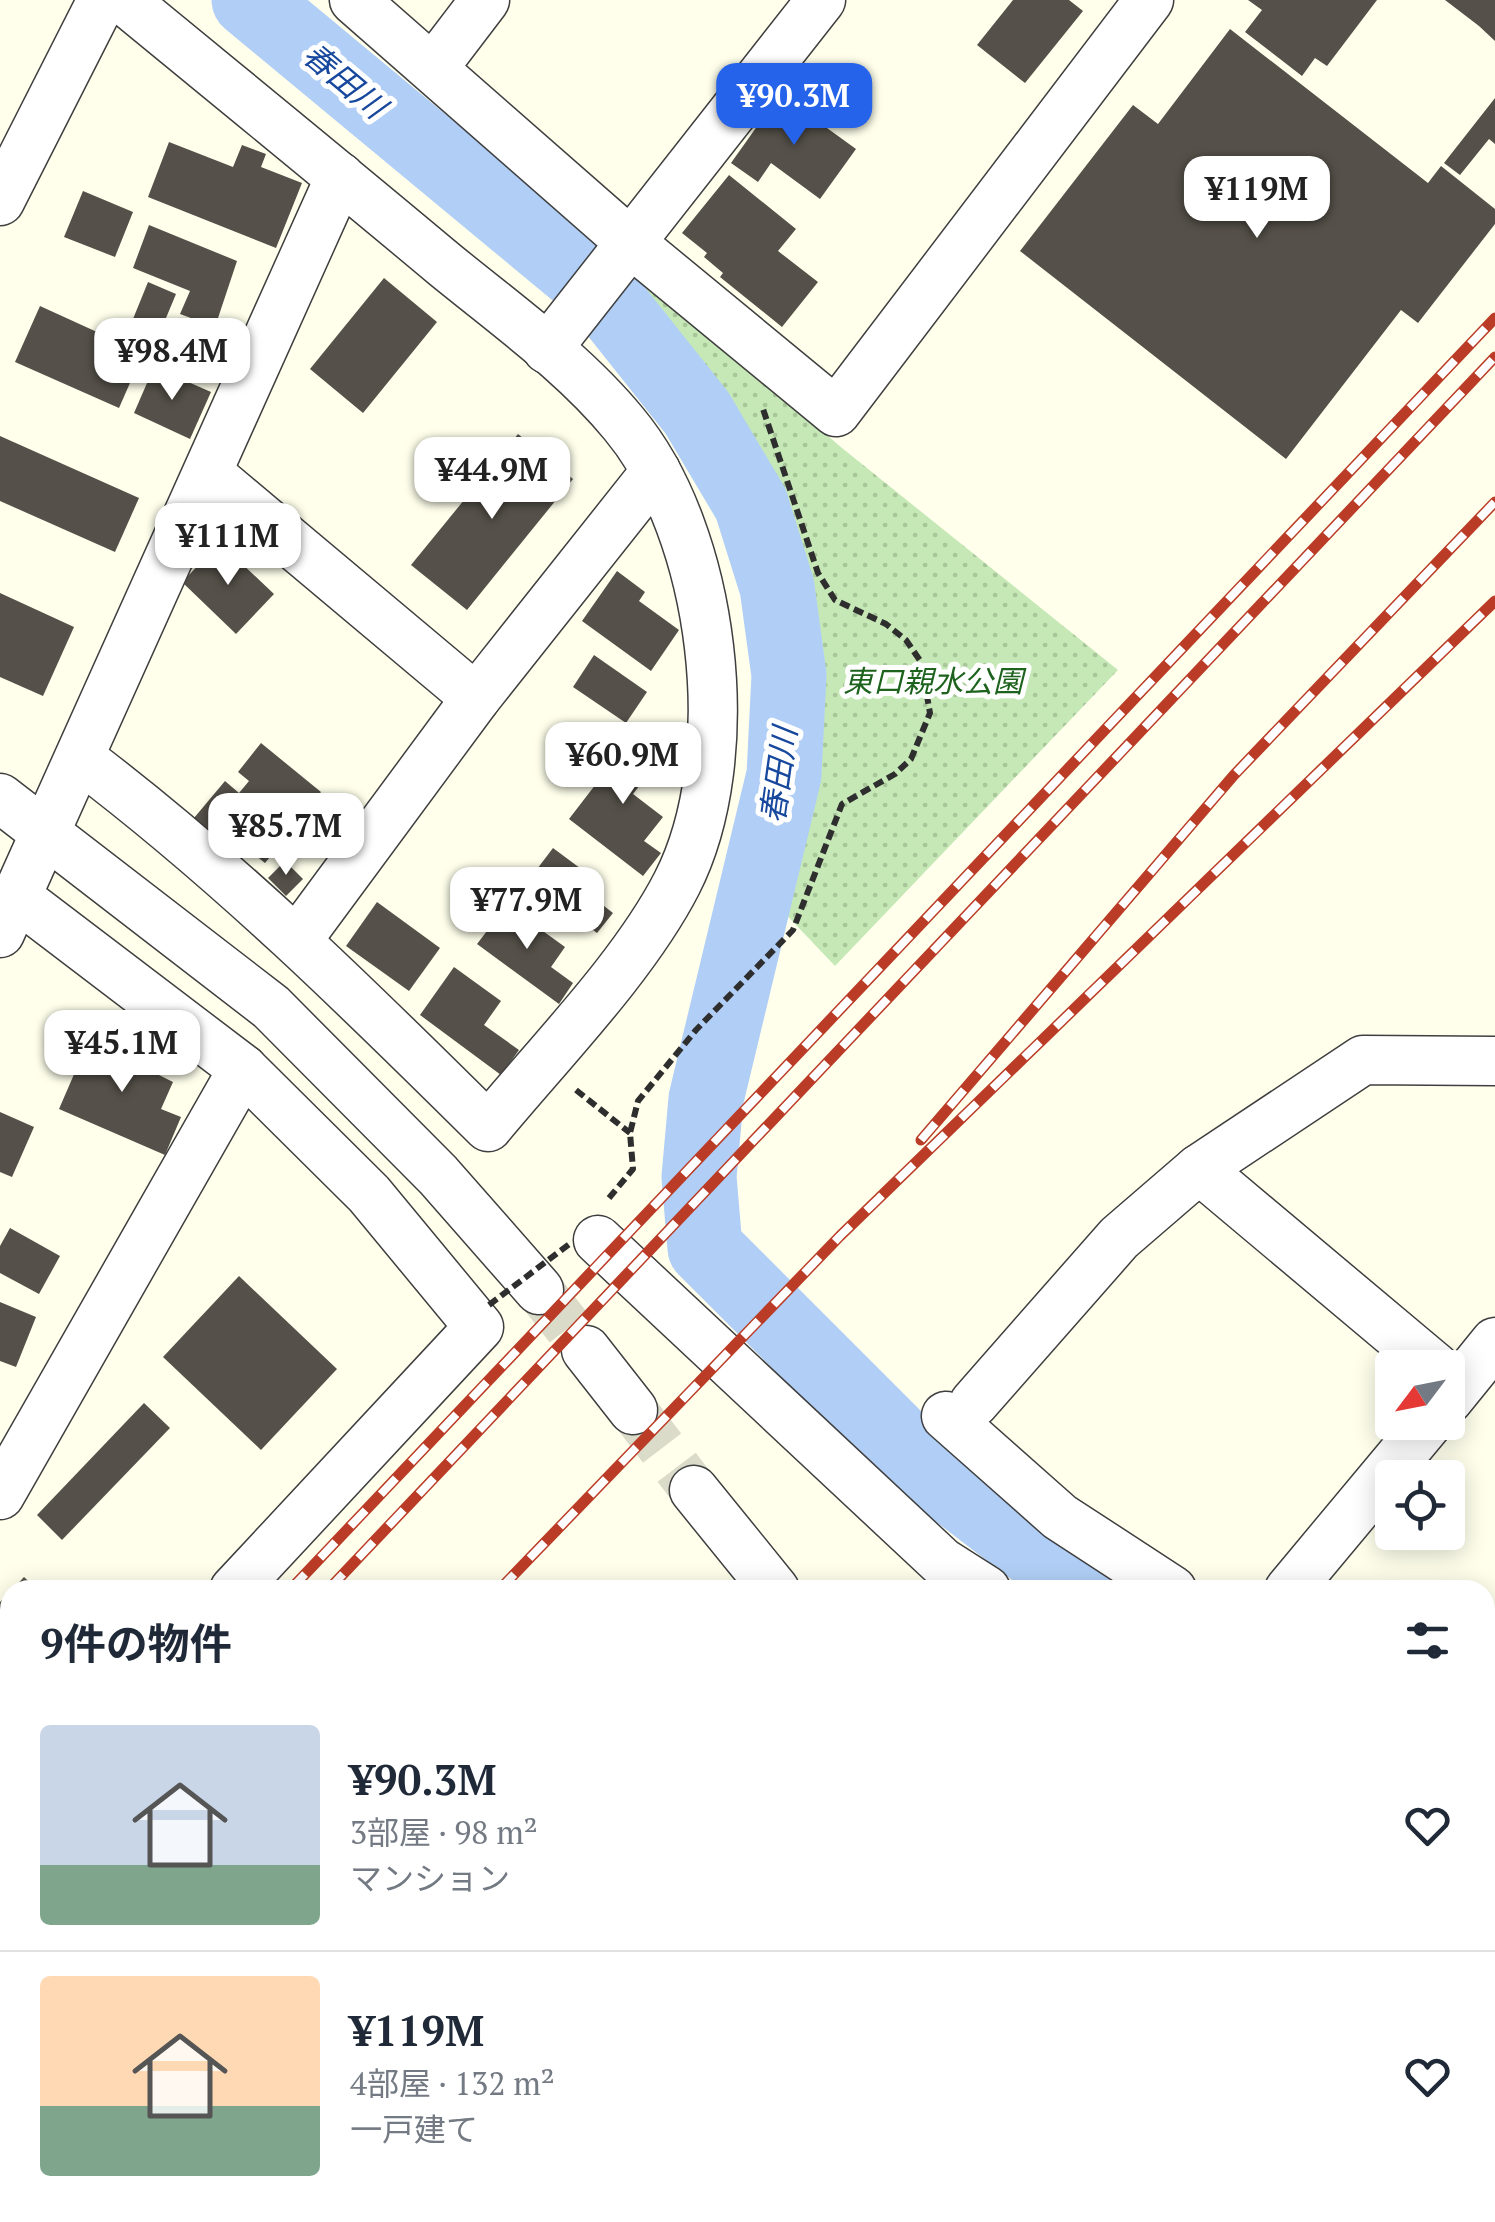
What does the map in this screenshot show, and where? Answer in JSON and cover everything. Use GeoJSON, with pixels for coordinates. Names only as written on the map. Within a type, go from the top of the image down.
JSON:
{"type":"FeatureCollection","features":[{"type":"Feature","properties":{"kind":"street"},"geometry":{"type":"LineString","coordinates":[[0,201],[102,0]]}},
{"type":"Feature","properties":{"kind":"street"},"geometry":{"type":"LineString","coordinates":[[80,758],[176,830],[298,939],[488,1127],[649,930],[678,880],[702,810],[712,715],[708,620],[692,546],[656,470],[624,424],[547,349],[124,0]]}},
{"type":"Feature","properties":{"kind":"street"},"geometry":{"type":"LineString","coordinates":[[354,0],[434,66],[624,253],[836,412],[1149,0]]}},
{"type":"Feature","properties":{"kind":"street"},"geometry":{"type":"LineString","coordinates":[[434,66],[485,0]]}},
{"type":"Feature","properties":{"kind":"street"},"geometry":{"type":"LineString","coordinates":[[547,349],[821,0]]}},
{"type":"Feature","properties":{"kind":"street"},"geometry":{"type":"LineString","coordinates":[[243,1580],[479,1327],[369,1194],[243,1069],[8,915],[340,177]]}},
{"type":"Feature","properties":{"kind":"street"},"geometry":{"type":"LineString","coordinates":[[298,939],[476,698],[656,470]]}},
{"type":"Feature","properties":{"kind":"street"},"geometry":{"type":"LineString","coordinates":[[208,474],[476,698]]}},
{"type":"Feature","properties":{"kind":"street"},"geometry":{"type":"LineString","coordinates":[[0,798],[271,1007],[438,1175],[538,1290]]}},
{"type":"Feature","properties":{"kind":"street"},"geometry":{"type":"LineString","coordinates":[[1156,1580],[1060,1518],[960,1410],[1119,1238],[1198,1169],[1363,1060],[1495,1061]]}},
{"type":"Feature","properties":{"kind":"street"},"geometry":{"type":"LineString","coordinates":[[0,1495],[243,1069]]}},
{"type":"Feature","properties":{"kind":"street"},"geometry":{"type":"LineString","coordinates":[[1198,1169],[1409,1350]]}},
{"type":"Feature","properties":{"kind":"street"},"geometry":{"type":"LineString","coordinates":[[589,1232],[942,1562],[970,1580]]}},
{"type":"Feature","properties":{"kind":"street"},"geometry":{"type":"LineString","coordinates":[[1465,1368],[1495,1342]]}},
{"type":"Feature","properties":{"kind":"street"},"geometry":{"type":"LineString","coordinates":[[586,1350],[632,1410]]}},
{"type":"Feature","properties":{"kind":"street"},"geometry":{"type":"LineString","coordinates":[[1297,1580],[1414,1440]]}},
{"type":"Feature","properties":{"kind":"street"},"geometry":{"type":"LineString","coordinates":[[694,1490],[767,1580]]}},
{"type":"Feature","properties":{"kind":"path"},"geometry":{"type":"LineString","coordinates":[[489,1305],[589,1232],[633,1169],[630,1132],[638,1100],[696,1030],[793,930],[842,804],[857,792],[896,774],[918,748],[930,713],[929,687],[921,662],[906,640],[886,624],[834,600],[818,573],[762,404]]}},
{"type":"Feature","properties":{"kind":"path"},"geometry":{"type":"LineString","coordinates":[[542,1062],[630,1132]]}},
{"type":"Feature","properties":{"kind":"green space","name":"東口親水公園"},"geometry":{"type":"Polygon","coordinates":[[[647,281],[842,448],[1118,670],[835,966],[777,905],[806,741],[806,654],[793,567],[766,483],[724,407],[689,362],[623,294],[630,285],[647,281]]]}},
{"type":"Feature","properties":{"kind":"building"},"geometry":{"type":"Polygon","coordinates":[[[1013,0],[1069,0],[1083,11],[1025,83],[977,45],[1013,0]]]}},
{"type":"Feature","properties":{"kind":"building"},"geometry":{"type":"Polygon","coordinates":[[[1248,0],[1377,0],[1327,66],[1315,58],[1302,76],[1245,32],[1262,10],[1248,0]]]}},
{"type":"Feature","properties":{"kind":"building"},"geometry":{"type":"Polygon","coordinates":[[[1445,0],[1495,0],[1495,41],[1479,26],[1445,0]]]}},
{"type":"Feature","properties":{"kind":"building"},"geometry":{"type":"Polygon","coordinates":[[[1230,29],[1428,183],[1441,166],[1495,209],[1495,224],[1418,323],[1401,310],[1286,459],[1020,251],[1133,105],[1158,124],[1230,29]]]}},
{"type":"Feature","properties":{"kind":"building"},"geometry":{"type":"Polygon","coordinates":[[[780,94],[856,149],[820,199],[771,163],[758,182],[731,163],[780,94]]]}},
{"type":"Feature","properties":{"kind":"building"},"geometry":{"type":"Polygon","coordinates":[[[1495,98],[1495,144],[1489,139],[1460,175],[1444,163],[1495,98]]]}},
{"type":"Feature","properties":{"kind":"building"},"geometry":{"type":"Polygon","coordinates":[[[169,142],[233,167],[242,145],[266,154],[261,167],[302,183],[276,248],[148,197],[169,142]]]}},
{"type":"Feature","properties":{"kind":"building"},"geometry":{"type":"Polygon","coordinates":[[[729,175],[796,229],[778,251],[818,282],[782,327],[720,277],[723,273],[704,257],[707,253],[682,233],[729,175]]]}},
{"type":"Feature","properties":{"kind":"building"},"geometry":{"type":"Polygon","coordinates":[[[83,191],[133,212],[115,257],[64,237],[83,191]]]}},
{"type":"Feature","properties":{"kind":"building"},"geometry":{"type":"Polygon","coordinates":[[[149,225],[237,261],[215,327],[180,314],[190,291],[133,268],[149,225]]]}},
{"type":"Feature","properties":{"kind":"building"},"geometry":{"type":"Polygon","coordinates":[[[384,278],[437,322],[363,413],[310,369],[384,278]]]}},
{"type":"Feature","properties":{"kind":"building"},"geometry":{"type":"Polygon","coordinates":[[[148,282],[176,294],[161,330],[133,319],[148,282]]]}},
{"type":"Feature","properties":{"kind":"building"},"geometry":{"type":"Polygon","coordinates":[[[40,306],[143,353],[119,408],[15,362],[40,306]]]}},
{"type":"Feature","properties":{"kind":"building"},"geometry":{"type":"Polygon","coordinates":[[[154,367],[211,392],[190,439],[134,413],[154,367]]]}},
{"type":"Feature","properties":{"kind":"building"},"geometry":{"type":"Polygon","coordinates":[[[518,434],[573,479],[467,610],[411,565],[518,434]]]}},
{"type":"Feature","properties":{"kind":"building"},"geometry":{"type":"Polygon","coordinates":[[[0,436],[139,498],[115,552],[0,501],[0,436]]]}},
{"type":"Feature","properties":{"kind":"building"},"geometry":{"type":"Polygon","coordinates":[[[220,543],[274,594],[236,634],[182,582],[220,543]]]}},
{"type":"Feature","properties":{"kind":"building"},"geometry":{"type":"Polygon","coordinates":[[[617,571],[645,592],[639,601],[679,630],[651,671],[582,621],[617,571]]]}},
{"type":"Feature","properties":{"kind":"building"},"geometry":{"type":"Polygon","coordinates":[[[0,593],[74,627],[43,696],[0,677],[0,593]]]}},
{"type":"Feature","properties":{"kind":"building"},"geometry":{"type":"Polygon","coordinates":[[[594,655],[647,692],[626,723],[573,687],[594,655]]]}},
{"type":"Feature","properties":{"kind":"building"},"geometry":{"type":"Polygon","coordinates":[[[636,732],[664,754],[633,794],[663,817],[644,841],[661,853],[643,876],[569,819],[636,732]]]}},
{"type":"Feature","properties":{"kind":"building"},"geometry":{"type":"Polygon","coordinates":[[[261,743],[321,792],[302,814],[291,805],[286,812],[314,835],[304,847],[297,841],[287,853],[279,846],[265,863],[220,827],[214,834],[194,818],[225,781],[239,793],[249,781],[238,772],[261,743]]]}},
{"type":"Feature","properties":{"kind":"building"},"geometry":{"type":"Polygon","coordinates":[[[553,848],[600,883],[590,895],[613,913],[597,933],[528,881],[553,848]]]}},
{"type":"Feature","properties":{"kind":"building"},"geometry":{"type":"Polygon","coordinates":[[[285,861],[303,879],[286,896],[268,878],[285,861]]]}},
{"type":"Feature","properties":{"kind":"building"},"geometry":{"type":"Polygon","coordinates":[[[377,902],[440,948],[409,991],[346,946],[377,902]]]}},
{"type":"Feature","properties":{"kind":"building"},"geometry":{"type":"Polygon","coordinates":[[[507,905],[565,947],[551,967],[573,983],[559,1004],[477,944],[507,905]]]}},
{"type":"Feature","properties":{"kind":"building"},"geometry":{"type":"Polygon","coordinates":[[[454,967],[501,1001],[484,1025],[519,1050],[501,1075],[420,1015],[454,967]]]}},
{"type":"Feature","properties":{"kind":"building"},"geometry":{"type":"Polygon","coordinates":[[[91,1035],[162,1066],[159,1075],[173,1082],[161,1109],[181,1117],[165,1155],[59,1109],[91,1035]]]}},
{"type":"Feature","properties":{"kind":"building"},"geometry":{"type":"Polygon","coordinates":[[[0,1112],[34,1127],[12,1177],[0,1172],[0,1112]]]}},
{"type":"Feature","properties":{"kind":"building"},"geometry":{"type":"Polygon","coordinates":[[[10,1228],[60,1256],[39,1294],[0,1273],[0,1246],[10,1228]]]}},
{"type":"Feature","properties":{"kind":"building"},"geometry":{"type":"Polygon","coordinates":[[[239,1276],[337,1369],[261,1450],[163,1357],[239,1276]]]}},
{"type":"Feature","properties":{"kind":"building"},"geometry":{"type":"Polygon","coordinates":[[[0,1302],[36,1317],[16,1367],[0,1361],[0,1302]]]}},
{"type":"Feature","properties":{"kind":"building"},"geometry":{"type":"Polygon","coordinates":[[[144,1403],[170,1428],[62,1540],[37,1515],[144,1403]]]}},
{"type":"Feature","properties":{"kind":"waterway","name":"春田川"},"geometry":{"type":"LineString","coordinates":[[249,0],[600,291],[697,413],[751,504],[777,587],[789,675],[784,775],[706,1099],[699,1177],[705,1248],[917,1460],[1074,1580]]}},
{"type":"Feature","properties":{"kind":"tunnel"},"geometry":{"type":"LineString","coordinates":[[539,1290],[586,1350]]}},
{"type":"Feature","properties":{"kind":"tunnel"},"geometry":{"type":"LineString","coordinates":[[633,1410],[694,1490]]}},
{"type":"Feature","properties":{"kind":"railway"},"geometry":{"type":"LineString","coordinates":[[299,1580],[1495,318]]}},
{"type":"Feature","properties":{"kind":"railway"},"geometry":{"type":"LineString","coordinates":[[337,1580],[1495,357]]}},
{"type":"Feature","properties":{"kind":"railway"},"geometry":{"type":"LineString","coordinates":[[921,1140],[1234,775],[1495,502]]}},
{"type":"Feature","properties":{"kind":"railway"},"geometry":{"type":"LineString","coordinates":[[509,1580],[840,1236],[1495,601]]}}]}
